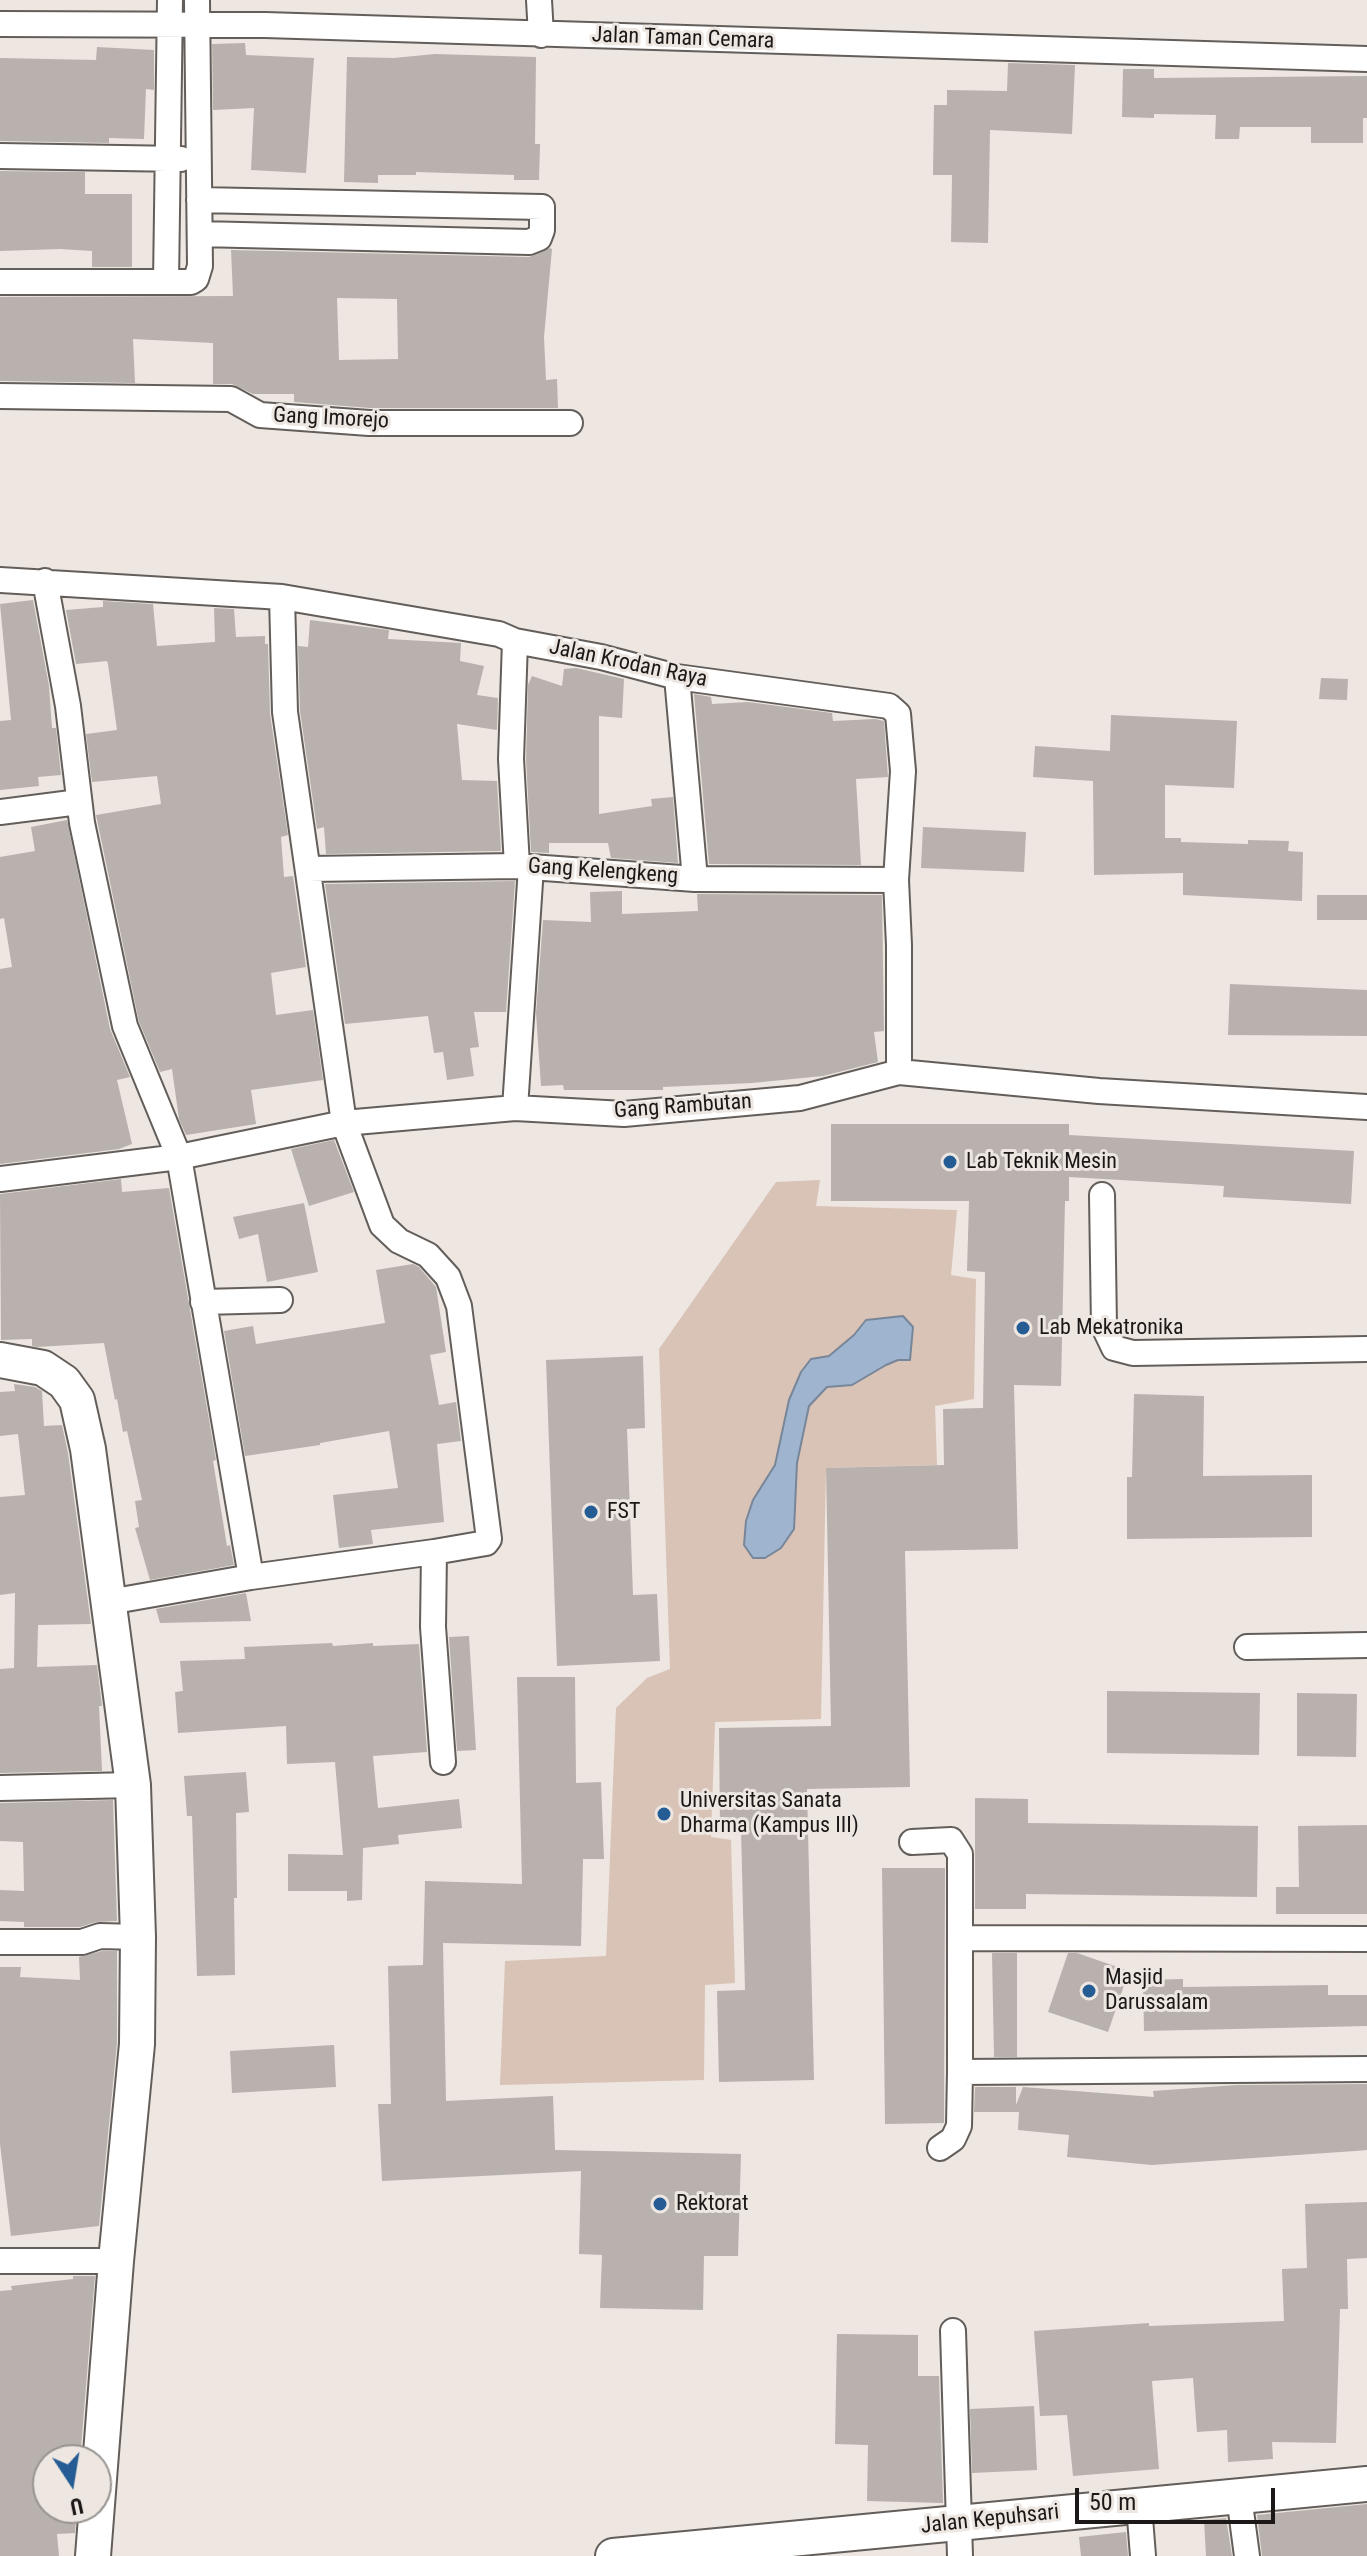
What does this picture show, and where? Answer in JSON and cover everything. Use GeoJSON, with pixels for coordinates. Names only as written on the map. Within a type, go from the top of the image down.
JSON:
{"type":"FeatureCollection","features":[{"type":"Feature","properties":{"kind":"street"},"geometry":{"type":"LineString","coordinates":[[166,282],[170,0]]}},
{"type":"Feature","properties":{"kind":"street"},"geometry":{"type":"LineString","coordinates":[[0,282],[191,282],[196,279],[200,266],[197,0]]}},
{"type":"Feature","properties":{"kind":"street"},"geometry":{"type":"LineString","coordinates":[[539,0],[541,35]]}},
{"type":"Feature","properties":{"kind":"street","name":"Jalan Taman Cemara"},"geometry":{"type":"LineString","coordinates":[[0,24],[198,25],[1367,59]]}},
{"type":"Feature","properties":{"kind":"street"},"geometry":{"type":"LineString","coordinates":[[0,156],[199,160]]}},
{"type":"Feature","properties":{"kind":"street"},"geometry":{"type":"LineString","coordinates":[[199,200],[542,207],[542,230],[539,238],[529,242],[200,234]]}},
{"type":"Feature","properties":{"kind":"street"},"geometry":{"type":"LineString","coordinates":[[309,237],[310,202]]}},
{"type":"Feature","properties":{"kind":"street"},"geometry":{"type":"LineString","coordinates":[[409,240],[411,205]]}},
{"type":"Feature","properties":{"kind":"street","name":"Gang Imorejo"},"geometry":{"type":"LineString","coordinates":[[0,396],[231,399],[260,415],[369,423],[570,423]]}},
{"type":"Feature","properties":{"kind":"street","name":"Jalan Krodan Raya"},"geometry":{"type":"LineString","coordinates":[[0,580],[282,597],[499,634],[515,641],[601,657],[677,677],[881,703],[894,709],[899,720],[903,771],[896,880],[899,1072]]}},
{"type":"Feature","properties":{"kind":"street"},"geometry":{"type":"LineString","coordinates":[[45,581],[68,706],[79,802],[125,1026],[179,1157],[251,1577]]}},
{"type":"Feature","properties":{"kind":"street"},"geometry":{"type":"LineString","coordinates":[[109,1602],[251,1577],[434,1552],[486,1543],[489,1539],[459,1306],[448,1277],[428,1255],[399,1241],[382,1225],[344,1123],[285,712],[282,597]]}},
{"type":"Feature","properties":{"kind":"street"},"geometry":{"type":"LineString","coordinates":[[515,641],[511,759],[524,866],[515,1108]]}},
{"type":"Feature","properties":{"kind":"street"},"geometry":{"type":"LineString","coordinates":[[677,677],[695,879]]}},
{"type":"Feature","properties":{"kind":"street"},"geometry":{"type":"LineString","coordinates":[[0,812],[79,802]]}},
{"type":"Feature","properties":{"kind":"street","name":"Gang Kelengkeng"},"geometry":{"type":"LineString","coordinates":[[309,869],[524,866],[695,879],[896,880]]}},
{"type":"Feature","properties":{"kind":"street","name":"Gang Rambutan"},"geometry":{"type":"LineString","coordinates":[[0,1179],[179,1157],[344,1123],[515,1108],[624,1114],[800,1098],[899,1072],[1099,1091],[1367,1107]]}},
{"type":"Feature","properties":{"kind":"street"},"geometry":{"type":"LineString","coordinates":[[1102,1195],[1104,1327],[1114,1348],[1133,1353],[1367,1349]]}},
{"type":"Feature","properties":{"kind":"street"},"geometry":{"type":"LineString","coordinates":[[203,1302],[280,1300]]}},
{"type":"Feature","properties":{"kind":"street"},"geometry":{"type":"LineString","coordinates":[[0,1360],[43,1368],[64,1382],[77,1400],[88,1449],[133,1785],[138,1937],[137,2044],[93,2556]]}},
{"type":"Feature","properties":{"kind":"street"},"geometry":{"type":"LineString","coordinates":[[434,1552],[433,1627],[443,1762]]}},
{"type":"Feature","properties":{"kind":"street"},"geometry":{"type":"LineString","coordinates":[[1247,1647],[1367,1645]]}},
{"type":"Feature","properties":{"kind":"street"},"geometry":{"type":"LineString","coordinates":[[0,1788],[133,1785]]}},
{"type":"Feature","properties":{"kind":"street"},"geometry":{"type":"LineString","coordinates":[[912,1842],[951,1840],[958,1848],[961,1861],[959,2126],[953,2139],[940,2148]]}},
{"type":"Feature","properties":{"kind":"street"},"geometry":{"type":"LineString","coordinates":[[0,1942],[82,1942],[100,1936],[138,1937]]}},
{"type":"Feature","properties":{"kind":"street"},"geometry":{"type":"LineString","coordinates":[[961,1938],[1367,1939]]}},
{"type":"Feature","properties":{"kind":"street"},"geometry":{"type":"LineString","coordinates":[[960,2072],[1367,2069]]}},
{"type":"Feature","properties":{"kind":"street"},"geometry":{"type":"LineString","coordinates":[[0,2261],[116,2261]]}},
{"type":"Feature","properties":{"kind":"street"},"geometry":{"type":"LineString","coordinates":[[953,2331],[960,2539]]}},
{"type":"Feature","properties":{"kind":"street","name":"Jalan Kepuhsari"},"geometry":{"type":"LineString","coordinates":[[613,2556],[960,2539],[1139,2505],[1367,2484]]}},
{"type":"Feature","properties":{"kind":"street"},"geometry":{"type":"LineString","coordinates":[[1239,2496],[1247,2556]]}},
{"type":"Feature","properties":{"kind":"street"},"geometry":{"type":"LineString","coordinates":[[1139,2505],[1143,2556]]}},
{"type":"Feature","properties":{"kind":"shaded area"},"geometry":{"type":"Polygon","coordinates":[[[820,1180],[816,1206],[957,1210],[951,1275],[976,1279],[974,1399],[935,1406],[937,1465],[826,1468],[821,1719],[715,1722],[711,1837],[731,1840],[735,1983],[705,1985],[704,2080],[500,2085],[505,1961],[606,1956],[616,1708],[647,1678],[670,1669],[659,1349],[776,1182],[820,1180]]]}},
{"type":"Feature","properties":{"kind":"water"},"geometry":{"type":"Polygon","coordinates":[[[903,1316],[913,1327],[910,1360],[898,1360],[886,1365],[852,1385],[827,1387],[809,1406],[797,1463],[794,1529],[781,1548],[765,1558],[753,1558],[744,1545],[746,1521],[753,1500],[775,1465],[789,1400],[801,1372],[811,1359],[829,1356],[866,1320],[903,1316]]]}},
{"type":"Feature","properties":{"kind":"building"},"geometry":{"type":"Polygon","coordinates":[[[245,43],[246,55],[314,58],[306,173],[251,170],[254,108],[213,110],[212,44],[245,43]]]}},
{"type":"Feature","properties":{"kind":"building"},"geometry":{"type":"Polygon","coordinates":[[[97,47],[154,50],[154,90],[146,89],[144,139],[109,138],[109,143],[0,141],[0,58],[96,60],[97,47]]]}},
{"type":"Feature","properties":{"kind":"building"},"geometry":{"type":"Polygon","coordinates":[[[435,54],[536,57],[535,144],[540,144],[539,180],[514,180],[514,175],[416,172],[416,175],[378,175],[378,183],[344,182],[347,57],[394,58],[435,54]]]}},
{"type":"Feature","properties":{"kind":"building"},"geometry":{"type":"Polygon","coordinates":[[[1008,63],[1075,65],[1072,134],[990,130],[988,243],[951,242],[952,175],[933,175],[934,105],[947,105],[947,90],[1007,91],[1008,63]]]}},
{"type":"Feature","properties":{"kind":"building"},"geometry":{"type":"Polygon","coordinates":[[[1123,69],[1154,69],[1154,78],[1367,76],[1367,118],[1363,118],[1363,143],[1311,143],[1311,127],[1240,127],[1239,139],[1215,139],[1216,115],[1122,117],[1123,69]]]}},
{"type":"Feature","properties":{"kind":"building"},"geometry":{"type":"Polygon","coordinates":[[[0,171],[85,172],[85,194],[132,194],[132,267],[92,267],[92,251],[0,251],[0,171]]]}},
{"type":"Feature","properties":{"kind":"building"},"geometry":{"type":"Polygon","coordinates":[[[552,249],[544,337],[546,380],[557,379],[558,408],[370,408],[294,402],[294,394],[253,394],[232,384],[213,384],[213,343],[133,339],[135,383],[0,381],[0,297],[233,296],[231,250],[529,257],[552,249]],[[337,298],[339,360],[398,359],[397,299],[337,298]]]}},
{"type":"Feature","properties":{"kind":"building"},"geometry":{"type":"Polygon","coordinates":[[[33,600],[49,686],[52,728],[56,728],[61,775],[38,777],[39,786],[0,790],[0,721],[11,720],[0,604],[33,600]]]}},
{"type":"Feature","properties":{"kind":"building"},"geometry":{"type":"Polygon","coordinates":[[[103,601],[153,604],[157,646],[215,642],[214,608],[234,609],[236,637],[265,636],[265,644],[268,644],[270,714],[288,835],[281,837],[284,877],[293,876],[306,967],[271,973],[276,1015],[313,1010],[323,1080],[251,1090],[256,1124],[186,1135],[179,1119],[172,1069],[160,1072],[139,1022],[96,815],[161,804],[157,776],[92,782],[86,734],[117,730],[108,664],[107,661],[76,664],[66,610],[103,607],[103,601]]]}},
{"type":"Feature","properties":{"kind":"building"},"geometry":{"type":"Polygon","coordinates":[[[310,620],[389,630],[388,639],[461,643],[460,661],[484,666],[477,695],[498,698],[497,730],[457,724],[462,780],[497,781],[501,851],[326,854],[324,827],[317,829],[300,711],[298,646],[308,647],[310,620]]]}},
{"type":"Feature","properties":{"kind":"building"},"geometry":{"type":"Polygon","coordinates":[[[576,668],[624,679],[622,718],[599,716],[599,814],[652,806],[651,799],[673,797],[678,863],[611,858],[608,843],[549,843],[549,853],[531,852],[526,759],[528,685],[532,676],[562,686],[564,669],[576,668]]]}},
{"type":"Feature","properties":{"kind":"building"},"geometry":{"type":"Polygon","coordinates":[[[1321,678],[1348,679],[1347,700],[1319,699],[1321,678]]]}},
{"type":"Feature","properties":{"kind":"building"},"geometry":{"type":"Polygon","coordinates":[[[694,694],[711,697],[712,704],[748,702],[832,713],[833,721],[884,721],[888,777],[856,779],[861,865],[709,864],[694,694]]]}},
{"type":"Feature","properties":{"kind":"building"},"geometry":{"type":"Polygon","coordinates":[[[1111,715],[1237,721],[1234,788],[1165,785],[1165,838],[1181,838],[1181,842],[1248,844],[1248,840],[1289,841],[1288,851],[1303,852],[1302,901],[1183,895],[1183,873],[1094,875],[1093,781],[1033,777],[1035,746],[1110,751],[1111,715]]]}},
{"type":"Feature","properties":{"kind":"building"},"geometry":{"type":"Polygon","coordinates":[[[67,820],[110,1029],[130,1077],[117,1080],[132,1144],[119,1149],[0,1164],[0,969],[12,967],[4,918],[0,919],[0,857],[35,851],[31,827],[67,820]]]}},
{"type":"Feature","properties":{"kind":"building"},"geometry":{"type":"Polygon","coordinates":[[[923,827],[1026,832],[1024,872],[921,868],[923,827]]]}},
{"type":"Feature","properties":{"kind":"building"},"geometry":{"type":"Polygon","coordinates":[[[515,881],[506,1012],[474,1012],[479,1047],[470,1048],[474,1076],[447,1080],[443,1052],[434,1053],[428,1016],[345,1024],[325,884],[515,881]]]}},
{"type":"Feature","properties":{"kind":"building"},"geometry":{"type":"Polygon","coordinates":[[[622,891],[622,914],[698,911],[697,894],[882,895],[884,1031],[874,1032],[878,1062],[823,1076],[663,1087],[663,1090],[564,1090],[563,1085],[541,1086],[536,1013],[543,920],[591,922],[590,892],[622,891]]]}},
{"type":"Feature","properties":{"kind":"building"},"geometry":{"type":"Polygon","coordinates":[[[1317,895],[1367,895],[1367,920],[1317,920],[1317,895]]]}},
{"type":"Feature","properties":{"kind":"building"},"geometry":{"type":"Polygon","coordinates":[[[1230,984],[1367,990],[1367,1036],[1228,1035],[1230,984]]]}},
{"type":"Feature","properties":{"kind":"building"},"geometry":{"type":"Polygon","coordinates":[[[831,1124],[1069,1124],[1069,1135],[1354,1151],[1351,1204],[1223,1197],[1224,1186],[1069,1177],[1069,1201],[1065,1201],[1061,1386],[1014,1385],[1018,1549],[905,1551],[910,1787],[807,1789],[814,2080],[719,2082],[717,1991],[745,1990],[741,1830],[720,1830],[719,1728],[831,1726],[826,1468],[944,1465],[943,1409],[983,1408],[985,1272],[967,1271],[969,1201],[831,1201],[831,1124]]]}},
{"type":"Feature","properties":{"kind":"building"},"geometry":{"type":"Polygon","coordinates":[[[334,1140],[354,1192],[309,1206],[291,1149],[334,1140]]]}},
{"type":"Feature","properties":{"kind":"building"},"geometry":{"type":"Polygon","coordinates":[[[121,1179],[122,1192],[169,1188],[216,1460],[213,1461],[227,1546],[230,1545],[234,1565],[150,1580],[135,1528],[139,1527],[135,1501],[142,1500],[127,1431],[123,1432],[115,1400],[104,1343],[37,1347],[32,1346],[32,1339],[1,1340],[0,1194],[121,1179]]]}},
{"type":"Feature","properties":{"kind":"building"},"geometry":{"type":"Polygon","coordinates":[[[304,1203],[318,1272],[267,1282],[258,1234],[239,1239],[233,1217],[304,1203]]]}},
{"type":"Feature","properties":{"kind":"building"},"geometry":{"type":"Polygon","coordinates":[[[413,1264],[436,1287],[446,1352],[430,1355],[439,1405],[456,1402],[461,1441],[437,1444],[444,1522],[371,1530],[373,1544],[339,1548],[333,1495],[398,1488],[389,1431],[245,1456],[224,1331],[253,1326],[256,1344],[385,1323],[376,1270],[413,1264]]]}},
{"type":"Feature","properties":{"kind":"building","name":"FST"},"geometry":{"type":"Polygon","coordinates":[[[643,1356],[645,1428],[627,1429],[633,1595],[657,1594],[660,1661],[557,1666],[546,1360],[643,1356]]]}},
{"type":"Feature","properties":{"kind":"building"},"geometry":{"type":"Polygon","coordinates":[[[14,1384],[42,1391],[44,1426],[62,1425],[91,1624],[38,1625],[37,1667],[97,1665],[102,1706],[99,1706],[102,1771],[0,1773],[0,1669],[14,1668],[15,1593],[0,1595],[0,1497],[25,1495],[18,1434],[0,1436],[0,1392],[15,1391],[14,1384]]]}},
{"type":"Feature","properties":{"kind":"building"},"geometry":{"type":"Polygon","coordinates":[[[1134,1394],[1204,1396],[1203,1476],[1312,1475],[1312,1537],[1127,1539],[1127,1477],[1132,1477],[1134,1394]]]}},
{"type":"Feature","properties":{"kind":"building"},"geometry":{"type":"Polygon","coordinates":[[[246,1593],[251,1621],[160,1623],[156,1609],[246,1593]]]}},
{"type":"Feature","properties":{"kind":"building"},"geometry":{"type":"Polygon","coordinates":[[[469,1636],[476,1750],[457,1751],[449,1637],[469,1636]]]}},
{"type":"Feature","properties":{"kind":"building"},"geometry":{"type":"Polygon","coordinates":[[[332,1643],[333,1646],[419,1644],[427,1752],[373,1756],[378,1808],[459,1799],[462,1828],[398,1835],[399,1844],[363,1848],[362,1900],[347,1901],[347,1891],[288,1891],[288,1854],[343,1855],[335,1762],[287,1764],[286,1726],[178,1733],[175,1692],[183,1691],[180,1661],[245,1659],[244,1647],[332,1643]]]}},
{"type":"Feature","properties":{"kind":"building"},"geometry":{"type":"Polygon","coordinates":[[[517,1677],[575,1677],[576,1783],[601,1782],[604,1859],[583,1859],[581,1946],[443,1943],[446,2101],[553,2096],[555,2150],[741,2154],[738,2256],[704,2256],[703,2310],[600,2308],[602,2255],[579,2254],[581,2171],[382,2181],[378,2104],[391,2104],[388,1966],[423,1965],[425,1881],[522,1884],[517,1677]]]}},
{"type":"Feature","properties":{"kind":"building"},"geometry":{"type":"Polygon","coordinates":[[[1107,1691],[1260,1693],[1259,1755],[1107,1753],[1107,1691]]]}},
{"type":"Feature","properties":{"kind":"building"},"geometry":{"type":"Polygon","coordinates":[[[1297,1693],[1357,1694],[1356,1757],[1297,1756],[1297,1693]]]}},
{"type":"Feature","properties":{"kind":"building"},"geometry":{"type":"Polygon","coordinates":[[[246,1772],[249,1812],[236,1813],[235,1975],[197,1976],[192,1816],[187,1816],[184,1776],[246,1772]]]}},
{"type":"Feature","properties":{"kind":"building"},"geometry":{"type":"Polygon","coordinates":[[[975,1798],[1028,1799],[1028,1823],[1258,1826],[1257,1897],[1026,1894],[1026,1909],[975,1909],[975,1798]]]}},
{"type":"Feature","properties":{"kind":"building"},"geometry":{"type":"Polygon","coordinates":[[[113,1800],[117,1921],[80,1927],[24,1927],[24,1922],[0,1921],[0,1890],[24,1891],[23,1842],[0,1841],[0,1803],[113,1800]]]}},
{"type":"Feature","properties":{"kind":"building"},"geometry":{"type":"Polygon","coordinates":[[[1367,1825],[1367,1914],[1276,1914],[1276,1887],[1299,1887],[1298,1826],[1367,1825]]]}},
{"type":"Feature","properties":{"kind":"building"},"geometry":{"type":"Polygon","coordinates":[[[882,1868],[945,1868],[944,2123],[885,2124],[882,1868]]]}},
{"type":"Feature","properties":{"kind":"building"},"geometry":{"type":"Polygon","coordinates":[[[117,1951],[117,2043],[99,2226],[11,2236],[0,2144],[0,1967],[21,1967],[20,1977],[80,1980],[79,1957],[117,1951]]]}},
{"type":"Feature","properties":{"kind":"building"},"geometry":{"type":"Polygon","coordinates":[[[992,1953],[1017,1953],[1017,2057],[994,2057],[992,1953]]]}},
{"type":"Feature","properties":{"kind":"building","name":"Masjid Darussalam"},"geometry":{"type":"Polygon","coordinates":[[[1068,1953],[1077,1953],[1129,1971],[1108,2032],[1048,2012],[1068,1953]]]}},
{"type":"Feature","properties":{"kind":"building"},"geometry":{"type":"Polygon","coordinates":[[[1183,1979],[1183,1987],[1328,1985],[1328,1995],[1367,1995],[1367,2026],[1144,2031],[1143,1980],[1183,1979]]]}},
{"type":"Feature","properties":{"kind":"building"},"geometry":{"type":"Polygon","coordinates":[[[334,2045],[336,2087],[232,2093],[230,2051],[334,2045]]]}},
{"type":"Feature","properties":{"kind":"building"},"geometry":{"type":"Polygon","coordinates":[[[1367,2084],[1367,2150],[1355,2151],[1152,2165],[1067,2157],[1069,2135],[1018,2130],[1019,2112],[974,2112],[975,2087],[1016,2087],[1016,2105],[1023,2087],[1154,2097],[1153,2091],[1236,2085],[1367,2084]]]}},
{"type":"Feature","properties":{"kind":"building"},"geometry":{"type":"Polygon","coordinates":[[[1367,2202],[1367,2258],[1347,2259],[1348,2309],[1340,2309],[1336,2443],[1272,2442],[1273,2459],[1228,2462],[1227,2430],[1197,2432],[1193,2378],[1152,2381],[1159,2469],[1073,2476],[1067,2415],[1040,2416],[1034,2331],[1149,2323],[1149,2326],[1284,2321],[1282,2269],[1307,2268],[1305,2204],[1367,2202]]]}},
{"type":"Feature","properties":{"kind":"building"},"geometry":{"type":"Polygon","coordinates":[[[73,2276],[95,2276],[81,2444],[32,2444],[32,2524],[76,2524],[75,2533],[57,2534],[59,2556],[0,2556],[0,2291],[12,2290],[11,2286],[73,2279],[73,2276]]]}},
{"type":"Feature","properties":{"kind":"building"},"geometry":{"type":"Polygon","coordinates":[[[837,2334],[918,2335],[918,2376],[939,2376],[943,2503],[867,2501],[868,2445],[835,2444],[837,2334]]]}},
{"type":"Feature","properties":{"kind":"building"},"geometry":{"type":"Polygon","coordinates":[[[1034,2406],[1037,2470],[972,2473],[970,2409],[1034,2406]]]}},
{"type":"Feature","properties":{"kind":"building"},"geometry":{"type":"Polygon","coordinates":[[[1367,2504],[1367,2556],[1262,2556],[1257,2515],[1367,2504]]]}},
{"type":"Feature","properties":{"kind":"building"},"geometry":{"type":"Polygon","coordinates":[[[1226,2518],[1232,2556],[1206,2556],[1204,2520],[1226,2518]]]}},
{"type":"Feature","properties":{"kind":"building"},"geometry":{"type":"Polygon","coordinates":[[[1126,2532],[1128,2556],[1081,2556],[1079,2537],[1126,2532]]]}},
{"type":"Feature","properties":{"kind":"place","name":"Lab Teknik Mesin"},"geometry":{"type":"Point","coordinates":[950,1162]}},
{"type":"Feature","properties":{"kind":"place","name":"Lab Mekatronika"},"geometry":{"type":"Point","coordinates":[1023,1328]}},
{"type":"Feature","properties":{"kind":"place","name":"FST"},"geometry":{"type":"Point","coordinates":[591,1512]}},
{"type":"Feature","properties":{"kind":"place","name":"Universitas Sanata Dharma (Kampus III)"},"geometry":{"type":"Point","coordinates":[664,1814]}},
{"type":"Feature","properties":{"kind":"place","name":"Masjid Darussalam"},"geometry":{"type":"Point","coordinates":[1089,1991]}},
{"type":"Feature","properties":{"kind":"place","name":"Rektorat"},"geometry":{"type":"Point","coordinates":[660,2204]}}]}
